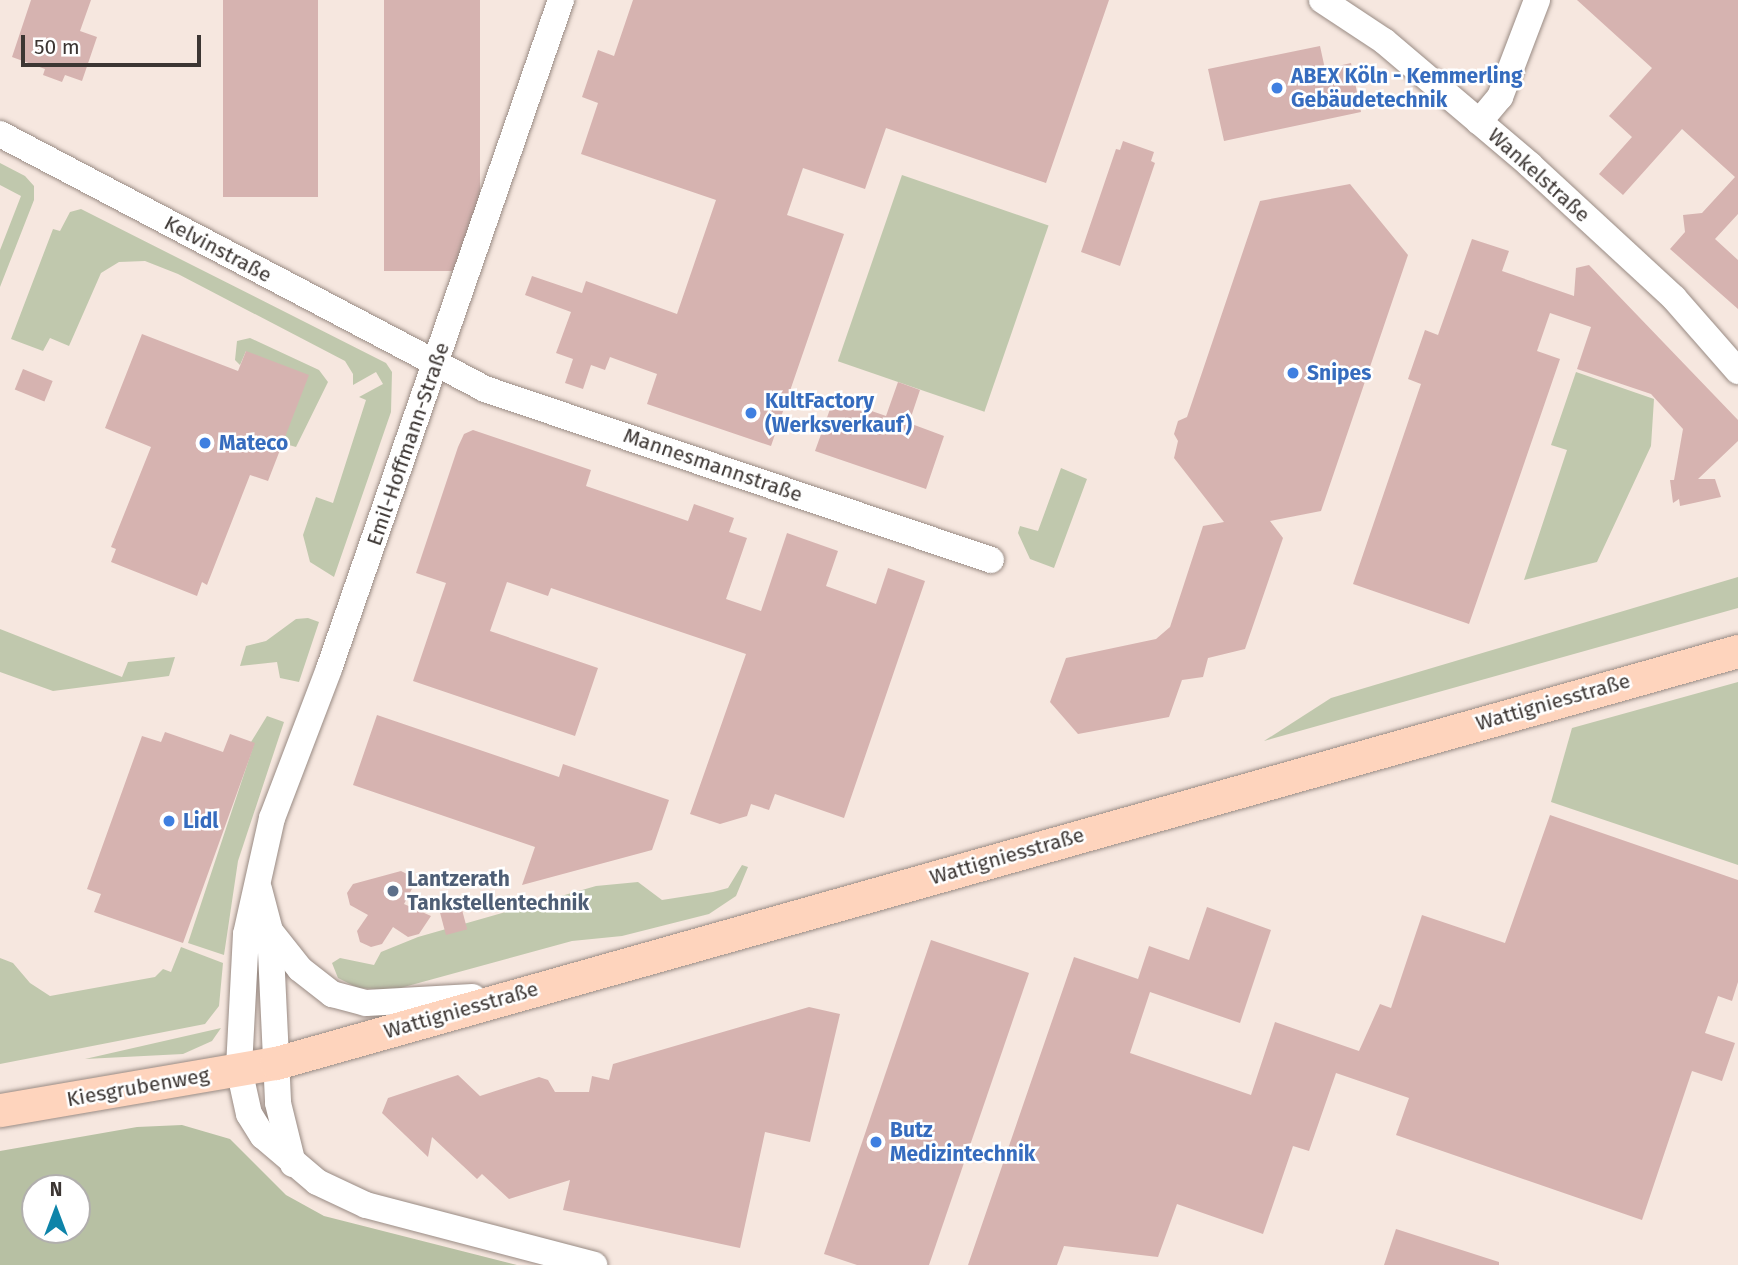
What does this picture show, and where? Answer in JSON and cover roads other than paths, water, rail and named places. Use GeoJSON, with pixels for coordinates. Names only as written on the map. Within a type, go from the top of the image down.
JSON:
{"type":"FeatureCollection","features":[{"type":"Feature","properties":{"kind":"main road","name":"Wattigniesstraße"},"geometry":{"type":"LineString","coordinates":[[276,1063],[1738,650]]}},
{"type":"Feature","properties":{"kind":"main road","name":"Kiesgrubenweg"},"geometry":{"type":"LineString","coordinates":[[0,1110],[276,1063]]}},
{"type":"Feature","properties":{"kind":"street","name":"Emil-Hoffmann-Straße"},"geometry":{"type":"LineString","coordinates":[[561,0],[436,365],[272,818],[259,889],[246,934],[239,1069],[249,1114],[293,1164],[317,1182],[366,1205],[594,1265]]}},
{"type":"Feature","properties":{"kind":"street","name":"Wankelstraße"},"geometry":{"type":"LineString","coordinates":[[1322,0],[1384,41],[1479,122],[1674,298],[1738,371]]}},
{"type":"Feature","properties":{"kind":"street"},"geometry":{"type":"LineString","coordinates":[[1479,122],[1500,97],[1537,0]]}},
{"type":"Feature","properties":{"kind":"street","name":"Kelvinstraße"},"geometry":{"type":"LineString","coordinates":[[0,134],[436,365]]}},
{"type":"Feature","properties":{"kind":"street","name":"Mannesmannstraße"},"geometry":{"type":"LineString","coordinates":[[436,365],[485,388],[991,560]]}},
{"type":"Feature","properties":{"kind":"street","name":"Emil-Hoffmann-Straße"},"geometry":{"type":"LineString","coordinates":[[259,889],[270,931],[278,1103],[293,1164]]}},
{"type":"Feature","properties":{"kind":"street"},"geometry":{"type":"LineString","coordinates":[[270,931],[300,970],[332,994],[366,1003],[520,993]]}},
{"type":"Feature","properties":{"kind":"place","name":"ABEX Köln - Kemmerling Gebäudetechnik"},"geometry":{"type":"Point","coordinates":[1277,88]}},
{"type":"Feature","properties":{"kind":"place","name":"Snipes"},"geometry":{"type":"Point","coordinates":[1293,373]}},
{"type":"Feature","properties":{"kind":"place","name":"KultFactory (Werksverkauf)"},"geometry":{"type":"Point","coordinates":[751,413]}},
{"type":"Feature","properties":{"kind":"place","name":"Mateco"},"geometry":{"type":"Point","coordinates":[205,443]}},
{"type":"Feature","properties":{"kind":"place","name":"Lidl"},"geometry":{"type":"Point","coordinates":[169,821]}},
{"type":"Feature","properties":{"kind":"place","name":"Lantzerath Tankstellentechnik"},"geometry":{"type":"Point","coordinates":[393,891]}},
{"type":"Feature","properties":{"kind":"place","name":"Butz Medizintechnik"},"geometry":{"type":"Point","coordinates":[876,1142]}}]}
